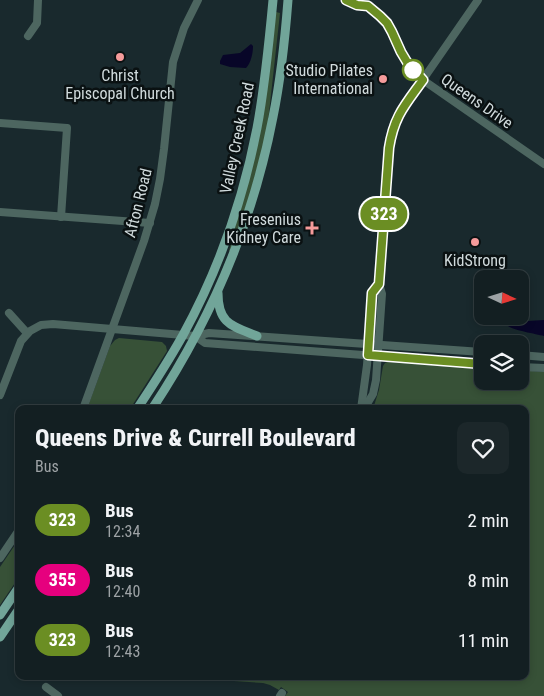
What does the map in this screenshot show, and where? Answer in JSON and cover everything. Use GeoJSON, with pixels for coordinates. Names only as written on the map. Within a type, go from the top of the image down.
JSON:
{"type":"FeatureCollection","features":[{"type":"Feature","properties":{"kind":"main road","name":"Valley Creek Road"},"geometry":{"type":"LineString","coordinates":[[140,405],[183,335],[203,295],[234,216],[257,128],[264,89],[273,0]]}},
{"type":"Feature","properties":{"kind":"main road","name":"Valley Creek Road"},"geometry":{"type":"LineString","coordinates":[[155,405],[195,336],[218,289],[243,228],[266,153],[274,114],[288,0]]}},
{"type":"Feature","properties":{"kind":"main road"},"geometry":{"type":"LineString","coordinates":[[218,289],[219,306],[228,324],[257,336]]}},
{"type":"Feature","properties":{"kind":"main road"},"geometry":{"type":"LineString","coordinates":[[0,615],[15,593]]}},
{"type":"Feature","properties":{"kind":"main road"},"geometry":{"type":"LineString","coordinates":[[0,637],[15,615]]}},
{"type":"Feature","properties":{"kind":"street"},"geometry":{"type":"LineString","coordinates":[[28,36],[37,23],[38,0]]}},
{"type":"Feature","properties":{"kind":"street","name":"Afton Road"},"geometry":{"type":"LineString","coordinates":[[83,405],[150,223],[160,179],[174,58],[186,22],[198,0]]}},
{"type":"Feature","properties":{"kind":"street","name":"Queens Drive"},"geometry":{"type":"LineString","coordinates":[[346,0],[357,5],[366,3],[387,23],[407,62],[423,80],[544,164]]}},
{"type":"Feature","properties":{"kind":"street"},"geometry":{"type":"LineString","coordinates":[[366,405],[373,394],[376,380],[382,294],[379,284],[391,133],[400,112],[478,0]]}},
{"type":"Feature","properties":{"kind":"street"},"geometry":{"type":"LineString","coordinates":[[0,123],[67,128],[61,216]]}},
{"type":"Feature","properties":{"kind":"street"},"geometry":{"type":"LineString","coordinates":[[0,212],[150,223]]}},
{"type":"Feature","properties":{"kind":"street"},"geometry":{"type":"LineString","coordinates":[[363,405],[372,293],[379,284]]}},
{"type":"Feature","properties":{"kind":"street"},"geometry":{"type":"LineString","coordinates":[[10,313],[27,333]]}},
{"type":"Feature","properties":{"kind":"street"},"geometry":{"type":"LineString","coordinates":[[0,395],[20,341],[27,333],[39,326],[50,324],[195,336],[210,333],[474,351]]}},
{"type":"Feature","properties":{"kind":"street"},"geometry":{"type":"LineString","coordinates":[[195,336],[205,343],[474,363]]}},
{"type":"Feature","properties":{"kind":"street"},"geometry":{"type":"LineString","coordinates":[[529,356],[544,357]]}},
{"type":"Feature","properties":{"kind":"street"},"geometry":{"type":"LineString","coordinates":[[529,367],[544,368]]}},
{"type":"Feature","properties":{"kind":"street"},"geometry":{"type":"LineString","coordinates":[[0,558],[15,536]]}},
{"type":"Feature","properties":{"kind":"street"},"geometry":{"type":"LineString","coordinates":[[46,687],[58,696]]}},
{"type":"Feature","properties":{"kind":"green space"},"geometry":{"type":"Polygon","coordinates":[[[276,12],[280,13],[267,131],[249,198],[229,251],[240,208],[276,12]]]}},
{"type":"Feature","properties":{"kind":"green space"},"geometry":{"type":"Polygon","coordinates":[[[119,338],[162,342],[166,346],[167,351],[133,405],[88,405],[110,346],[119,338]]]}},
{"type":"Feature","properties":{"kind":"green space"},"geometry":{"type":"Polygon","coordinates":[[[389,361],[474,367],[474,390],[529,390],[529,371],[544,372],[544,696],[285,696],[288,692],[281,687],[279,690],[263,683],[219,680],[529,680],[529,405],[374,405],[383,366],[389,361]]]}},
{"type":"Feature","properties":{"kind":"green space"},"geometry":{"type":"Polygon","coordinates":[[[15,545],[15,583],[0,605],[0,567],[15,545]]]}},
{"type":"Feature","properties":{"kind":"water"},"geometry":{"type":"Polygon","coordinates":[[[251,44],[253,46],[252,55],[246,68],[220,64],[223,55],[240,53],[251,44]]]}},
{"type":"Feature","properties":{"kind":"water"},"geometry":{"type":"Polygon","coordinates":[[[544,320],[544,336],[519,330],[508,326],[529,325],[529,321],[544,320]]]}},
{"type":"Feature","properties":{"kind":"bus line","name":"323"},"geometry":{"type":"LineString","coordinates":[[346,0],[357,5],[368,6],[387,23],[407,62],[423,80],[400,112],[391,133],[379,284],[372,293],[368,355],[474,363]]}},
{"type":"Feature","properties":{"kind":"place","name":"Christ Episcopal Church"},"geometry":{"type":"Point","coordinates":[120,57]}},
{"type":"Feature","properties":{"kind":"place","name":"Studio Pilates International"},"geometry":{"type":"Point","coordinates":[383,79]}},
{"type":"Feature","properties":{"kind":"place","name":"Fresenius Kidney Care"},"geometry":{"type":"Point","coordinates":[312,228]}},
{"type":"Feature","properties":{"kind":"place","name":"KidStrong"},"geometry":{"type":"Point","coordinates":[475,242]}}]}
